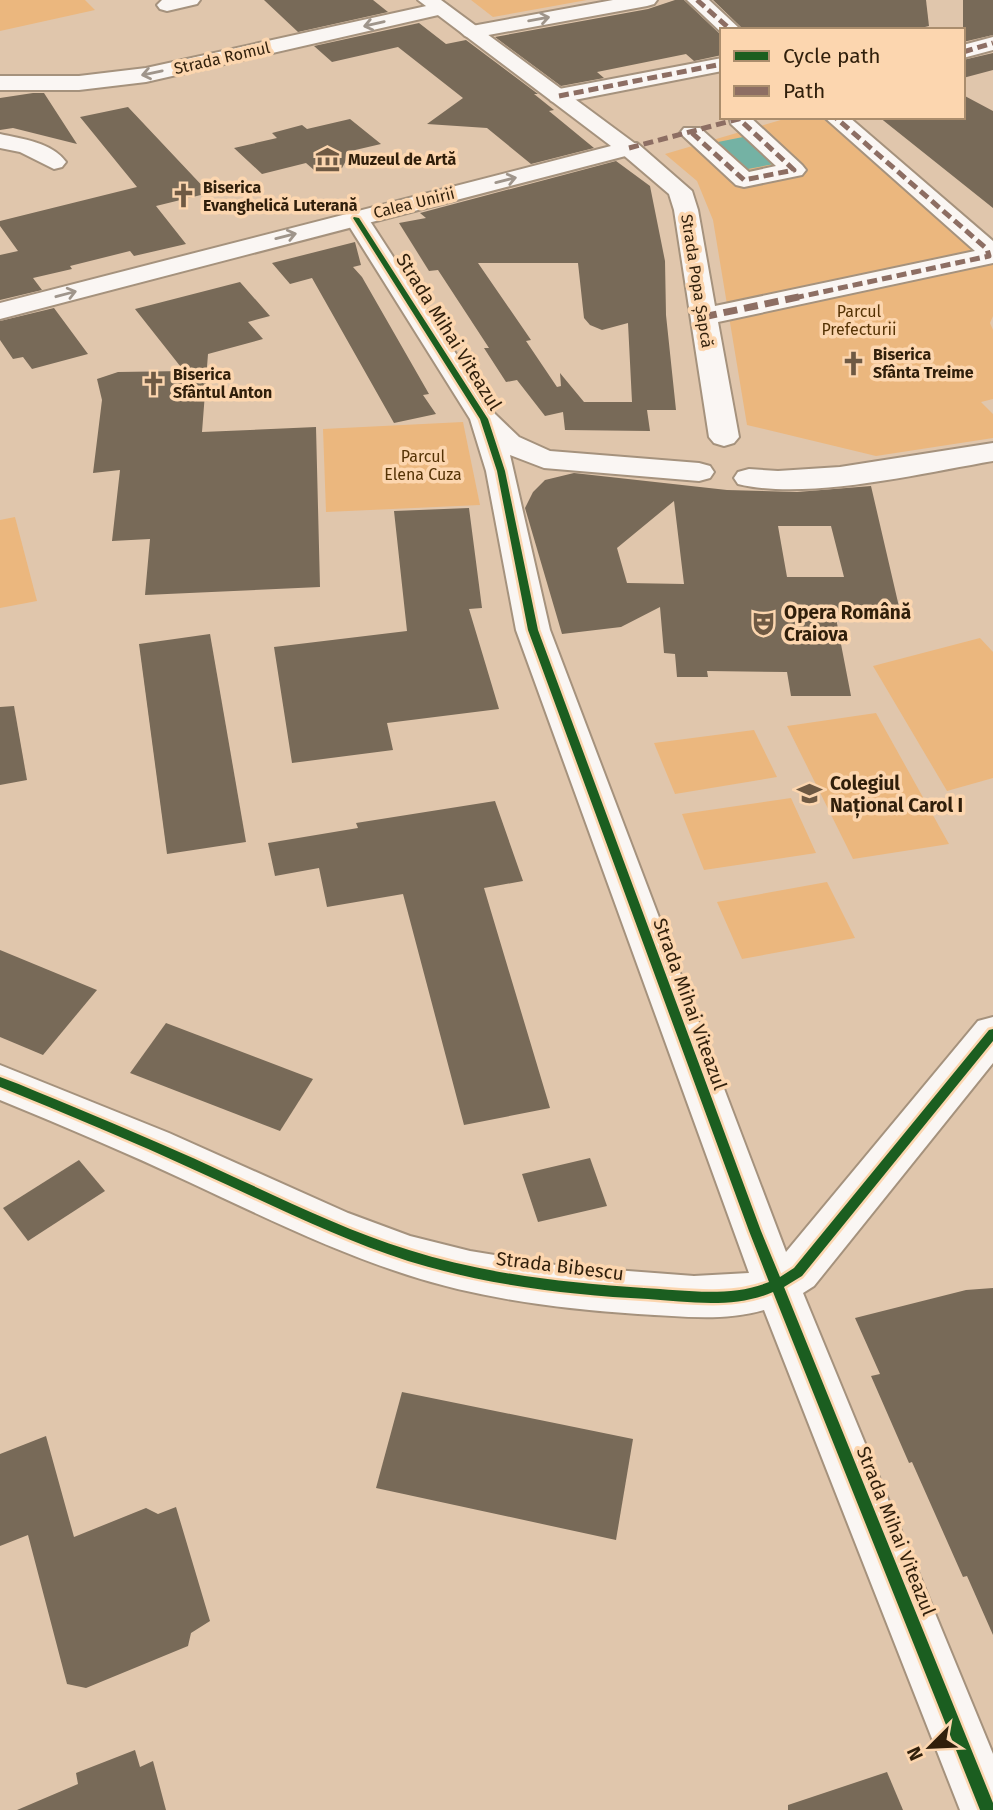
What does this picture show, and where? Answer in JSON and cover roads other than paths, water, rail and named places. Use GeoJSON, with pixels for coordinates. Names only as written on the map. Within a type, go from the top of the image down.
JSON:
{"type":"FeatureCollection","features":[{"type":"Feature","properties":{"kind":"street"},"geometry":{"type":"LineString","coordinates":[[167,5],[190,0]]}},
{"type":"Feature","properties":{"kind":"street"},"geometry":{"type":"LineString","coordinates":[[472,32],[646,0]]}},
{"type":"Feature","properties":{"kind":"street"},"geometry":{"type":"LineString","coordinates":[[697,0],[730,28]]}},
{"type":"Feature","properties":{"kind":"street","name":"Strada Popa Șapcă"},"geometry":{"type":"LineString","coordinates":[[434,4],[629,148],[680,191],[686,210],[703,317],[730,454]]}},
{"type":"Feature","properties":{"kind":"street","name":"Strada Romul"},"geometry":{"type":"LineString","coordinates":[[0,83],[79,83],[146,75],[434,4]]}},
{"type":"Feature","properties":{"kind":"street"},"geometry":{"type":"LineString","coordinates":[[965,51],[993,43]]}},
{"type":"Feature","properties":{"kind":"street"},"geometry":{"type":"LineString","coordinates":[[559,96],[720,64]]}},
{"type":"Feature","properties":{"kind":"street","name":"Calea Unirii"},"geometry":{"type":"LineString","coordinates":[[0,311],[740,119]]}},
{"type":"Feature","properties":{"kind":"street"},"geometry":{"type":"LineString","coordinates":[[692,133],[744,180],[794,170],[744,119]]}},
{"type":"Feature","properties":{"kind":"street"},"geometry":{"type":"LineString","coordinates":[[703,317],[989,256],[987,248],[837,119]]}},
{"type":"Feature","properties":{"kind":"street"},"geometry":{"type":"LineString","coordinates":[[0,141],[28,147],[54,162]]}},
{"type":"Feature","properties":{"kind":"street","name":"Strada Mihai Viteazul"},"geometry":{"type":"LineString","coordinates":[[356,218],[484,419],[502,471],[533,629],[755,1231],[988,1810]]}},
{"type":"Feature","properties":{"kind":"street"},"geometry":{"type":"LineString","coordinates":[[484,419],[509,443],[544,459]]}},
{"type":"Feature","properties":{"kind":"street"},"geometry":{"type":"LineString","coordinates":[[502,471],[544,459],[730,454],[768,480],[872,472],[993,452]]}},
{"type":"Feature","properties":{"kind":"street","name":"Strada Bibescu"},"geometry":{"type":"LineString","coordinates":[[0,1082],[140,1139],[297,1211],[409,1255],[516,1282],[629,1293],[746,1296],[779,1286],[810,1258],[993,1034]]}},
{"type":"Feature","properties":{"kind":"water"},"geometry":{"type":"Polygon","coordinates":[[[743,137],[774,164],[748,169],[718,142],[743,137]]]}},
{"type":"Feature","properties":{"kind":"place","name":"Muzeul de Artă"},"geometry":{"type":"Point","coordinates":[328,159]}},
{"type":"Feature","properties":{"kind":"place","name":"Biserica Evanghelică Luterană"},"geometry":{"type":"Point","coordinates":[183,196]}},
{"type":"Feature","properties":{"kind":"place","name":"Biserica Sfânta Treime"},"geometry":{"type":"Point","coordinates":[853,363]}},
{"type":"Feature","properties":{"kind":"place","name":"Biserica Sfântul Anton"},"geometry":{"type":"Point","coordinates":[153,383]}},
{"type":"Feature","properties":{"kind":"place","name":"Opera Română Craiova"},"geometry":{"type":"Point","coordinates":[764,623]}},
{"type":"Feature","properties":{"kind":"place","name":"Colegiul Național Carol I"},"geometry":{"type":"Point","coordinates":[810,794]}},
{"type":"Feature","properties":{"kind":"park label","name":"Parcul Prefecturii"},"geometry":{"type":"Point","coordinates":[859,320]}},
{"type":"Feature","properties":{"kind":"park label","name":"Parcul Elena Cuza"},"geometry":{"type":"Point","coordinates":[423,465]}}]}
